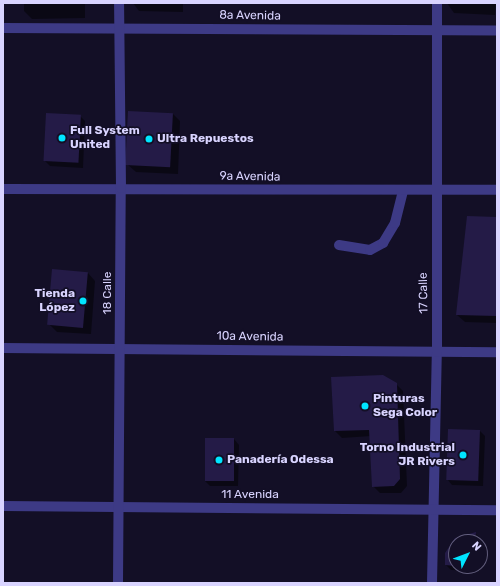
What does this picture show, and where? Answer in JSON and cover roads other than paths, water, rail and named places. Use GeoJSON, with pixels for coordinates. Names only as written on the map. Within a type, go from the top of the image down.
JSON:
{"type":"FeatureCollection","features":[{"type":"Feature","properties":{"kind":"street","name":"18 Calle"},"geometry":{"type":"LineString","coordinates":[[118,583],[121,188],[119,3]]}},
{"type":"Feature","properties":{"kind":"street","name":"17 Calle"},"geometry":{"type":"LineString","coordinates":[[432,583],[437,352],[437,3]]}},
{"type":"Feature","properties":{"kind":"street","name":"8a Avenida"},"geometry":{"type":"LineString","coordinates":[[3,28],[497,31]]}},
{"type":"Feature","properties":{"kind":"street","name":"9a Avenida"},"geometry":{"type":"LineString","coordinates":[[3,189],[121,188],[403,192],[436,189],[497,190]]}},
{"type":"Feature","properties":{"kind":"street"},"geometry":{"type":"LineString","coordinates":[[339,245],[370,250],[383,243],[395,223],[403,192]]}},
{"type":"Feature","properties":{"kind":"street","name":"10a Avenida"},"geometry":{"type":"LineString","coordinates":[[3,348],[497,352]]}},
{"type":"Feature","properties":{"kind":"street","name":"11 Avenida"},"geometry":{"type":"LineString","coordinates":[[3,506],[497,510]]}},
{"type":"Feature","properties":{"kind":"place","name":"Full System United"},"geometry":{"type":"Point","coordinates":[62,138]}},
{"type":"Feature","properties":{"kind":"place","name":"Ultra Repuestos"},"geometry":{"type":"Point","coordinates":[149,139]}},
{"type":"Feature","properties":{"kind":"place","name":"Tienda López"},"geometry":{"type":"Point","coordinates":[83,301]}},
{"type":"Feature","properties":{"kind":"place","name":"Pinturas Sega Color"},"geometry":{"type":"Point","coordinates":[365,406]}},
{"type":"Feature","properties":{"kind":"place","name":"Torno Industrial JR Rivers"},"geometry":{"type":"Point","coordinates":[463,455]}},
{"type":"Feature","properties":{"kind":"place","name":"Panadería Odessa"},"geometry":{"type":"Point","coordinates":[219,460]}}]}
